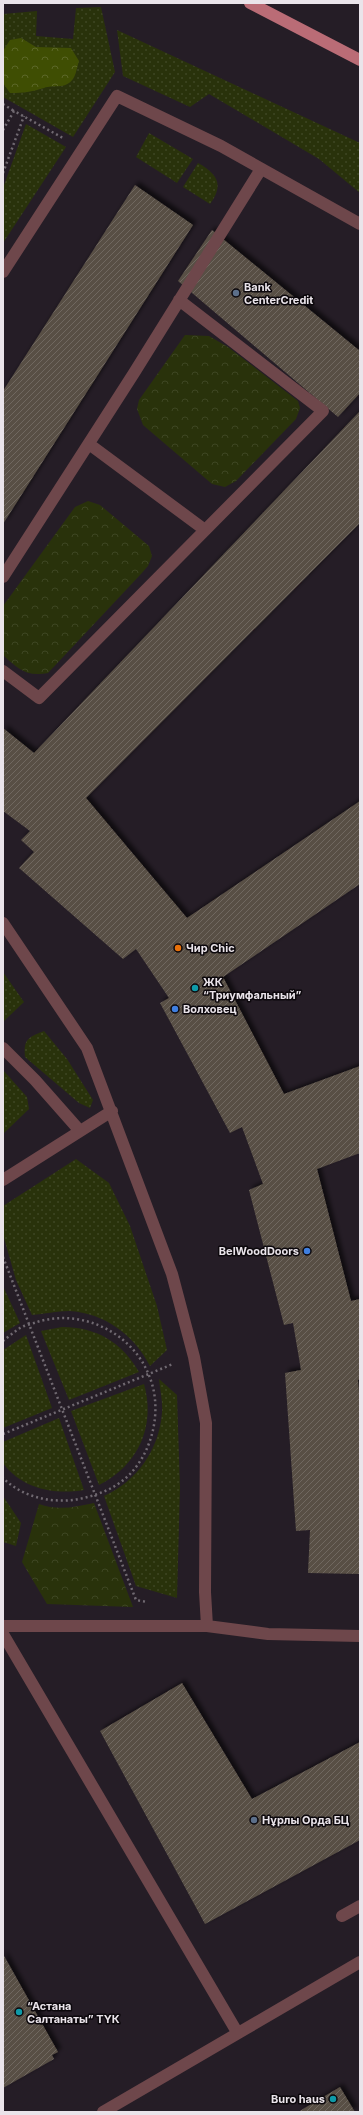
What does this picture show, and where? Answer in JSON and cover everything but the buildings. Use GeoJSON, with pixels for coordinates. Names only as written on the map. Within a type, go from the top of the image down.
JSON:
{"type":"FeatureCollection","features":[{"type":"Feature","properties":{"kind":"main road"},"geometry":{"type":"LineString","coordinates":[[250,3],[360,60]]}},
{"type":"Feature","properties":{"kind":"lane"},"geometry":{"type":"LineString","coordinates":[[3,272],[117,96],[221,146],[360,224]]}},
{"type":"Feature","properties":{"kind":"lane"},"geometry":{"type":"LineString","coordinates":[[3,576],[89,444],[261,169]]}},
{"type":"Feature","properties":{"kind":"lane"},"geometry":{"type":"LineString","coordinates":[[3,671],[39,698],[323,411],[179,300]]}},
{"type":"Feature","properties":{"kind":"lane"},"geometry":{"type":"LineString","coordinates":[[89,444],[205,530]]}},
{"type":"Feature","properties":{"kind":"lane"},"geometry":{"type":"LineString","coordinates":[[3,924],[87,1048],[112,1111],[172,1274],[194,1356],[206,1423],[205,1592],[207,1626]]}},
{"type":"Feature","properties":{"kind":"lane"},"geometry":{"type":"LineString","coordinates":[[3,1048],[35,1080],[80,1131]]}},
{"type":"Feature","properties":{"kind":"lane"},"geometry":{"type":"LineString","coordinates":[[3,1180],[112,1111]]}},
{"type":"Feature","properties":{"kind":"lane"},"geometry":{"type":"LineString","coordinates":[[3,1626],[207,1626],[268,1634],[360,1636]]}},
{"type":"Feature","properties":{"kind":"lane"},"geometry":{"type":"LineString","coordinates":[[3,1634],[237,2032]]}},
{"type":"Feature","properties":{"kind":"lane"},"geometry":{"type":"LineString","coordinates":[[342,1916],[360,1906]]}},
{"type":"Feature","properties":{"kind":"lane"},"geometry":{"type":"LineString","coordinates":[[103,2112],[237,2032],[360,1962]]}},
{"type":"Feature","properties":{"kind":"path"},"geometry":{"type":"LineString","coordinates":[[3,104],[83,150]]}},
{"type":"Feature","properties":{"kind":"path"},"geometry":{"type":"LineString","coordinates":[[3,130],[14,111]]}},
{"type":"Feature","properties":{"kind":"path"},"geometry":{"type":"LineString","coordinates":[[3,173],[24,116]]}},
{"type":"Feature","properties":{"kind":"path"},"geometry":{"type":"LineString","coordinates":[[3,1257],[136,1600],[150,1602]]}},
{"type":"Feature","properties":{"kind":"path"},"geometry":{"type":"LineString","coordinates":[[3,1341],[21,1328],[51,1318],[82,1319],[111,1330],[135,1351],[148,1375],[156,1407],[152,1436],[139,1462],[119,1483],[95,1496],[64,1502],[35,1497],[9,1483],[3,1478]]}},
{"type":"Feature","properties":{"kind":"path"},"geometry":{"type":"LineString","coordinates":[[3,1434],[175,1363]]}},
{"type":"Feature","properties":{"kind":"green space"},"geometry":{"type":"Polygon","coordinates":[[[101,7],[115,72],[73,137],[3,97],[3,14],[37,11],[36,36],[73,39],[76,8],[101,7]]]}},
{"type":"Feature","properties":{"kind":"green space"},"geometry":{"type":"Polygon","coordinates":[[[117,30],[360,143],[360,193],[319,159],[209,94],[190,107],[123,76],[117,30]]]}},
{"type":"Feature","properties":{"kind":"green space"},"geometry":{"type":"Polygon","coordinates":[[[21,38],[36,47],[71,48],[79,61],[73,79],[63,86],[48,87],[27,92],[10,93],[3,83],[3,51],[10,40],[21,38]]]}},
{"type":"Feature","properties":{"kind":"green space"},"geometry":{"type":"Polygon","coordinates":[[[26,124],[66,147],[3,243],[3,188],[26,124]]]}},
{"type":"Feature","properties":{"kind":"green space"},"geometry":{"type":"Polygon","coordinates":[[[149,133],[193,159],[177,183],[136,157],[149,133]]]}},
{"type":"Feature","properties":{"kind":"green space"},"geometry":{"type":"Polygon","coordinates":[[[198,163],[210,171],[217,180],[217,191],[210,204],[183,187],[198,163]]]}},
{"type":"Feature","properties":{"kind":"green space"},"geometry":{"type":"Polygon","coordinates":[[[185,335],[209,336],[228,347],[298,401],[300,408],[296,419],[236,481],[225,487],[212,484],[143,425],[137,409],[139,400],[185,335]]]}},
{"type":"Feature","properties":{"kind":"green space"},"geometry":{"type":"Polygon","coordinates":[[[88,501],[100,505],[149,546],[152,556],[148,566],[141,574],[48,673],[28,673],[18,668],[3,655],[3,606],[75,507],[88,501]]]}},
{"type":"Feature","properties":{"kind":"green space"},"geometry":{"type":"Polygon","coordinates":[[[3,972],[24,1002],[3,1022],[3,972]]]}},
{"type":"Feature","properties":{"kind":"green space"},"geometry":{"type":"Polygon","coordinates":[[[44,1031],[67,1059],[93,1100],[90,1108],[79,1103],[25,1057],[26,1042],[34,1035],[44,1031]]]}},
{"type":"Feature","properties":{"kind":"green space"},"geometry":{"type":"Polygon","coordinates":[[[3,1070],[27,1097],[29,1109],[3,1134],[3,1070]]]}},
{"type":"Feature","properties":{"kind":"green space"},"geometry":{"type":"Polygon","coordinates":[[[76,1159],[109,1183],[130,1226],[157,1306],[167,1350],[150,1366],[136,1345],[127,1336],[106,1321],[95,1316],[69,1311],[32,1315],[16,1280],[4,1238],[3,1206],[76,1159]]]}},
{"type":"Feature","properties":{"kind":"green space"},"geometry":{"type":"Polygon","coordinates":[[[3,1286],[20,1323],[3,1333],[3,1286]]]}},
{"type":"Feature","properties":{"kind":"green space"},"geometry":{"type":"Polygon","coordinates":[[[62,1327],[86,1330],[107,1338],[125,1352],[139,1372],[69,1400],[41,1331],[62,1327]]]}},
{"type":"Feature","properties":{"kind":"green space"},"geometry":{"type":"Polygon","coordinates":[[[26,1335],[52,1408],[3,1428],[3,1350],[26,1335]]]}},
{"type":"Feature","properties":{"kind":"green space"},"geometry":{"type":"Polygon","coordinates":[[[159,1379],[177,1395],[180,1488],[177,1598],[136,1586],[104,1496],[127,1482],[144,1463],[151,1452],[160,1427],[162,1413],[159,1379]]]}},
{"type":"Feature","properties":{"kind":"green space"},"geometry":{"type":"Polygon","coordinates":[[[144,1384],[148,1415],[141,1443],[134,1456],[124,1467],[113,1477],[99,1485],[71,1411],[144,1384]]]}},
{"type":"Feature","properties":{"kind":"green space"},"geometry":{"type":"Polygon","coordinates":[[[59,1418],[84,1490],[61,1492],[39,1488],[19,1479],[3,1463],[3,1442],[59,1418]]]}},
{"type":"Feature","properties":{"kind":"green space"},"geometry":{"type":"Polygon","coordinates":[[[3,1496],[21,1523],[16,1546],[3,1542],[3,1496]]]}},
{"type":"Feature","properties":{"kind":"green space"},"geometry":{"type":"Polygon","coordinates":[[[94,1503],[133,1607],[47,1604],[22,1562],[39,1504],[60,1508],[94,1503]]]}},
{"type":"Feature","properties":{"kind":"place","name":"Bank CenterCredit"},"geometry":{"type":"Point","coordinates":[236,293]}},
{"type":"Feature","properties":{"kind":"place","name":"Чир Chic"},"geometry":{"type":"Point","coordinates":[178,948]}},
{"type":"Feature","properties":{"kind":"place","name":"ЖК “Триумфальный”"},"geometry":{"type":"Point","coordinates":[195,988]}},
{"type":"Feature","properties":{"kind":"place","name":"Волховец"},"geometry":{"type":"Point","coordinates":[175,1009]}},
{"type":"Feature","properties":{"kind":"place","name":"BelWoodDoors"},"geometry":{"type":"Point","coordinates":[307,1251]}},
{"type":"Feature","properties":{"kind":"place","name":"Нұрлы Орда БЦ"},"geometry":{"type":"Point","coordinates":[254,1820]}},
{"type":"Feature","properties":{"kind":"place","name":"“Астана Салтанаты” ТҮК"},"geometry":{"type":"Point","coordinates":[19,2012]}},
{"type":"Feature","properties":{"kind":"place","name":"Buro haus"},"geometry":{"type":"Point","coordinates":[333,2099]}}]}
